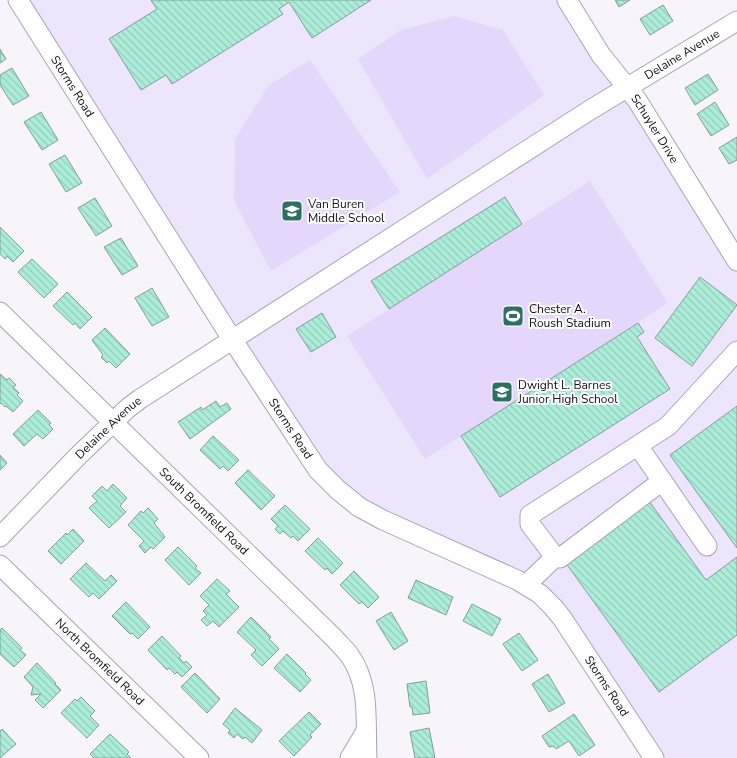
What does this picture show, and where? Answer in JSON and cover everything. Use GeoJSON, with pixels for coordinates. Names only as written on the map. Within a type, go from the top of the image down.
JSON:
{"type":"FeatureCollection","features":[{"type":"Feature","properties":{"kind":"street","name":"Storms Road"},"geometry":{"type":"LineString","coordinates":[[18,0],[232,339],[318,470],[359,507],[383,520],[482,564],[540,594],[562,618],[654,758]]}},
{"type":"Feature","properties":{"kind":"street","name":"Schuyler Drive"},"geometry":{"type":"LineString","coordinates":[[567,0],[601,55],[627,88],[737,261]]}},
{"type":"Feature","properties":{"kind":"street","name":"Delaine Avenue"},"geometry":{"type":"LineString","coordinates":[[0,536],[77,456],[140,399],[581,115],[737,21]]}},
{"type":"Feature","properties":{"kind":"street","name":"South Bromfield Road"},"geometry":{"type":"LineString","coordinates":[[0,312],[334,638],[350,656],[358,672],[367,707],[365,733],[367,758]]}},
{"type":"Feature","properties":{"kind":"street"},"geometry":{"type":"LineString","coordinates":[[662,481],[560,558],[555,557],[530,524],[530,515],[668,426],[736,356]]}},
{"type":"Feature","properties":{"kind":"street"},"geometry":{"type":"LineString","coordinates":[[638,446],[707,546]]}},
{"type":"Feature","properties":{"kind":"street"},"geometry":{"type":"LineString","coordinates":[[526,586],[555,557]]}},
{"type":"Feature","properties":{"kind":"street","name":"North Bromfield Road"},"geometry":{"type":"LineString","coordinates":[[0,565],[199,758]]}},
{"type":"Feature","properties":{"kind":"street","name":"South Bromfield Road"},"geometry":{"type":"LineString","coordinates":[[350,758],[365,733]]}},
{"type":"Feature","properties":{"kind":"shaded area","name":"Dwight L. Barnes Junior High School"},"geometry":{"type":"Polygon","coordinates":[[[18,0],[567,0],[737,261],[737,758],[654,758],[553,607],[338,490],[18,0]]]}},
{"type":"Feature","properties":{"kind":"shaded area"},"geometry":{"type":"Polygon","coordinates":[[[454,16],[503,30],[544,95],[427,179],[358,59],[401,30],[454,16]]]}},
{"type":"Feature","properties":{"kind":"shaded area"},"geometry":{"type":"Polygon","coordinates":[[[310,60],[400,192],[271,271],[234,201],[235,139],[269,85],[310,60]]]}},
{"type":"Feature","properties":{"kind":"shaded area","name":"Chester A. Roush Stadium"},"geometry":{"type":"Polygon","coordinates":[[[590,181],[668,303],[425,459],[347,336],[590,181]]]}},
{"type":"Feature","properties":{"kind":"building"},"geometry":{"type":"Polygon","coordinates":[[[151,0],[371,0],[312,38],[289,2],[279,9],[283,14],[172,84],[166,75],[141,90],[109,39],[157,9],[151,0]]]}},
{"type":"Feature","properties":{"kind":"building"},"geometry":{"type":"Polygon","coordinates":[[[615,0],[630,0],[619,7],[615,0]]]}},
{"type":"Feature","properties":{"kind":"building"},"geometry":{"type":"Polygon","coordinates":[[[663,5],[673,21],[650,35],[640,19],[663,5]]]}},
{"type":"Feature","properties":{"kind":"building"},"geometry":{"type":"Polygon","coordinates":[[[0,49],[6,59],[0,63],[0,49]]]}},
{"type":"Feature","properties":{"kind":"building"},"geometry":{"type":"Polygon","coordinates":[[[12,68],[29,96],[13,105],[0,85],[0,75],[12,68]]]}},
{"type":"Feature","properties":{"kind":"building"},"geometry":{"type":"Polygon","coordinates":[[[708,74],[718,90],[695,105],[685,88],[708,74]]]}},
{"type":"Feature","properties":{"kind":"building"},"geometry":{"type":"Polygon","coordinates":[[[715,102],[729,125],[711,136],[697,114],[715,102]]]}},
{"type":"Feature","properties":{"kind":"building"},"geometry":{"type":"Polygon","coordinates":[[[41,112],[58,140],[42,150],[24,122],[41,112]]]}},
{"type":"Feature","properties":{"kind":"building"},"geometry":{"type":"Polygon","coordinates":[[[737,137],[737,160],[729,164],[719,148],[737,137]]]}},
{"type":"Feature","properties":{"kind":"building"},"geometry":{"type":"Polygon","coordinates":[[[65,155],[82,183],[66,192],[49,164],[65,155]]]}},
{"type":"Feature","properties":{"kind":"building"},"geometry":{"type":"Polygon","coordinates":[[[505,197],[522,224],[389,309],[371,281],[505,197]]]}},
{"type":"Feature","properties":{"kind":"building"},"geometry":{"type":"Polygon","coordinates":[[[95,198],[112,226],[96,236],[78,208],[95,198]]]}},
{"type":"Feature","properties":{"kind":"building"},"geometry":{"type":"Polygon","coordinates":[[[0,227],[24,251],[13,262],[7,256],[5,259],[0,254],[0,227]]]}},
{"type":"Feature","properties":{"kind":"building"},"geometry":{"type":"Polygon","coordinates":[[[121,238],[138,266],[122,275],[104,247],[121,238]]]}},
{"type":"Feature","properties":{"kind":"building"},"geometry":{"type":"Polygon","coordinates":[[[32,259],[58,284],[44,298],[18,272],[32,259]]]}},
{"type":"Feature","properties":{"kind":"building"},"geometry":{"type":"Polygon","coordinates":[[[700,277],[737,305],[692,366],[655,338],[700,277]]]}},
{"type":"Feature","properties":{"kind":"building"},"geometry":{"type":"Polygon","coordinates":[[[152,288],[169,317],[152,326],[135,298],[152,288]]]}},
{"type":"Feature","properties":{"kind":"building"},"geometry":{"type":"Polygon","coordinates":[[[67,292],[92,317],[80,329],[53,306],[67,292]]]}},
{"type":"Feature","properties":{"kind":"building"},"geometry":{"type":"Polygon","coordinates":[[[322,313],[336,337],[311,352],[296,329],[322,313]]]}},
{"type":"Feature","properties":{"kind":"building"},"geometry":{"type":"Polygon","coordinates":[[[638,323],[644,332],[637,337],[670,389],[500,497],[461,436],[638,323]]]}},
{"type":"Feature","properties":{"kind":"building"},"geometry":{"type":"Polygon","coordinates":[[[105,328],[130,354],[116,368],[109,361],[107,363],[101,357],[103,355],[92,340],[105,328]]]}},
{"type":"Feature","properties":{"kind":"building"},"geometry":{"type":"Polygon","coordinates":[[[0,374],[7,380],[9,378],[16,385],[13,387],[23,401],[13,412],[0,404],[0,374]]]}},
{"type":"Feature","properties":{"kind":"building"},"geometry":{"type":"Polygon","coordinates":[[[216,401],[220,407],[227,403],[231,409],[190,439],[178,422],[201,407],[202,410],[216,401]]]}},
{"type":"Feature","properties":{"kind":"building"},"geometry":{"type":"Polygon","coordinates":[[[737,406],[737,548],[670,455],[737,406]]]}},
{"type":"Feature","properties":{"kind":"building"},"geometry":{"type":"Polygon","coordinates":[[[38,410],[51,423],[49,425],[53,429],[43,439],[37,434],[24,446],[13,434],[38,410]]]}},
{"type":"Feature","properties":{"kind":"building"},"geometry":{"type":"Polygon","coordinates":[[[213,436],[239,460],[228,471],[223,466],[220,469],[200,450],[213,436]]]}},
{"type":"Feature","properties":{"kind":"building"},"geometry":{"type":"Polygon","coordinates":[[[0,455],[7,463],[0,470],[0,455]]]}},
{"type":"Feature","properties":{"kind":"building"},"geometry":{"type":"Polygon","coordinates":[[[248,470],[275,496],[261,510],[235,483],[248,470]]]}},
{"type":"Feature","properties":{"kind":"building"},"geometry":{"type":"Polygon","coordinates":[[[113,484],[127,498],[120,506],[126,512],[109,528],[89,508],[97,501],[92,496],[102,486],[107,491],[113,484]]]}},
{"type":"Feature","properties":{"kind":"building"},"geometry":{"type":"Polygon","coordinates":[[[649,501],[706,580],[737,557],[737,635],[659,692],[565,562],[649,501]]]}},
{"type":"Feature","properties":{"kind":"building"},"geometry":{"type":"Polygon","coordinates":[[[285,505],[310,529],[298,541],[283,531],[280,534],[275,529],[278,526],[271,519],[285,505]]]}},
{"type":"Feature","properties":{"kind":"building"},"geometry":{"type":"Polygon","coordinates":[[[148,508],[158,519],[154,523],[165,537],[153,549],[151,547],[145,553],[139,546],[144,541],[128,525],[141,511],[143,513],[148,508]]]}},
{"type":"Feature","properties":{"kind":"building"},"geometry":{"type":"Polygon","coordinates":[[[73,529],[84,541],[61,564],[48,551],[66,533],[67,535],[73,529]]]}},
{"type":"Feature","properties":{"kind":"building"},"geometry":{"type":"Polygon","coordinates":[[[318,538],[343,563],[332,574],[305,551],[318,538]]]}},
{"type":"Feature","properties":{"kind":"building"},"geometry":{"type":"Polygon","coordinates":[[[178,547],[197,566],[195,568],[201,573],[189,585],[165,560],[178,547]]]}},
{"type":"Feature","properties":{"kind":"building"},"geometry":{"type":"Polygon","coordinates":[[[86,563],[105,581],[111,575],[117,581],[99,599],[93,593],[89,597],[70,579],[86,563]]]}},
{"type":"Feature","properties":{"kind":"building"},"geometry":{"type":"Polygon","coordinates":[[[354,571],[379,597],[368,608],[362,602],[359,604],[340,585],[354,571]]]}},
{"type":"Feature","properties":{"kind":"building"},"geometry":{"type":"Polygon","coordinates":[[[217,579],[230,591],[226,594],[239,607],[219,627],[213,621],[207,626],[201,620],[207,615],[203,611],[209,605],[200,596],[217,579]]]}},
{"type":"Feature","properties":{"kind":"building"},"geometry":{"type":"Polygon","coordinates":[[[416,580],[453,597],[446,615],[408,598],[416,580]]]}},
{"type":"Feature","properties":{"kind":"building"},"geometry":{"type":"Polygon","coordinates":[[[126,602],[150,627],[138,639],[132,633],[130,634],[112,616],[126,602]]]}},
{"type":"Feature","properties":{"kind":"building"},"geometry":{"type":"Polygon","coordinates":[[[472,604],[501,619],[492,636],[463,621],[472,604]]]}},
{"type":"Feature","properties":{"kind":"building"},"geometry":{"type":"Polygon","coordinates":[[[391,612],[408,641],[394,650],[376,621],[391,612]]]}},
{"type":"Feature","properties":{"kind":"building"},"geometry":{"type":"Polygon","coordinates":[[[251,617],[271,637],[269,639],[279,649],[262,666],[251,655],[256,650],[237,632],[251,617]]]}},
{"type":"Feature","properties":{"kind":"building"},"geometry":{"type":"Polygon","coordinates":[[[2,628],[22,648],[20,650],[26,655],[14,667],[0,654],[0,630],[2,628]]]}},
{"type":"Feature","properties":{"kind":"building"},"geometry":{"type":"Polygon","coordinates":[[[519,633],[538,660],[522,671],[503,644],[519,633]]]}},
{"type":"Feature","properties":{"kind":"building"},"geometry":{"type":"Polygon","coordinates":[[[162,636],[181,656],[179,658],[184,663],[186,661],[192,667],[182,677],[177,672],[175,674],[169,668],[167,670],[148,650],[162,636]]]}},
{"type":"Feature","properties":{"kind":"building"},"geometry":{"type":"Polygon","coordinates":[[[287,654],[311,680],[300,692],[274,668],[287,654]]]}},
{"type":"Feature","properties":{"kind":"building"},"geometry":{"type":"Polygon","coordinates":[[[37,663],[61,690],[43,708],[35,700],[41,694],[31,695],[33,687],[24,677],[37,663]]]}},
{"type":"Feature","properties":{"kind":"building"},"geometry":{"type":"Polygon","coordinates":[[[195,673],[220,699],[207,713],[181,687],[195,673]]]}},
{"type":"Feature","properties":{"kind":"building"},"geometry":{"type":"Polygon","coordinates":[[[548,674],[565,703],[549,712],[532,684],[548,674]]]}},
{"type":"Feature","properties":{"kind":"building"},"geometry":{"type":"Polygon","coordinates":[[[426,681],[430,713],[413,715],[407,684],[426,681]]]}},
{"type":"Feature","properties":{"kind":"building"},"geometry":{"type":"Polygon","coordinates":[[[81,697],[95,711],[90,716],[99,725],[87,738],[61,713],[75,699],[77,701],[81,697]]]}},
{"type":"Feature","properties":{"kind":"building"},"geometry":{"type":"Polygon","coordinates":[[[235,708],[262,730],[252,743],[245,737],[243,739],[237,734],[234,738],[228,733],[230,730],[223,724],[235,708]]]}},
{"type":"Feature","properties":{"kind":"building"},"geometry":{"type":"Polygon","coordinates":[[[309,712],[321,724],[310,735],[312,737],[294,756],[279,741],[309,712]]]}},
{"type":"Feature","properties":{"kind":"building"},"geometry":{"type":"Polygon","coordinates":[[[574,714],[595,745],[579,756],[569,741],[556,749],[553,746],[549,747],[542,736],[574,714]]]}},
{"type":"Feature","properties":{"kind":"building"},"geometry":{"type":"Polygon","coordinates":[[[429,728],[435,758],[415,758],[410,732],[429,728]]]}},
{"type":"Feature","properties":{"kind":"building"},"geometry":{"type":"Polygon","coordinates":[[[2,729],[16,744],[0,758],[0,731],[2,729]]]}},
{"type":"Feature","properties":{"kind":"building"},"geometry":{"type":"Polygon","coordinates":[[[110,734],[129,752],[127,754],[131,758],[94,758],[90,754],[110,734]]]}},
{"type":"Feature","properties":{"kind":"place","name":"Van Buren Middle School"},"geometry":{"type":"Point","coordinates":[292,211]}},
{"type":"Feature","properties":{"kind":"place","name":"Chester A. Roush Stadium"},"geometry":{"type":"Point","coordinates":[513,316]}},
{"type":"Feature","properties":{"kind":"place","name":"Dwight L. Barnes Junior High School"},"geometry":{"type":"Point","coordinates":[502,392]}}]}
